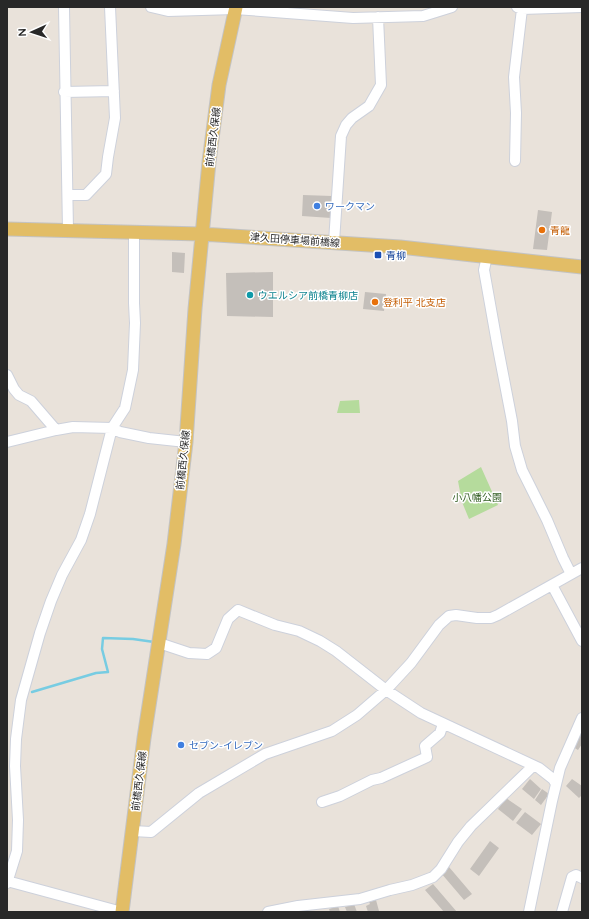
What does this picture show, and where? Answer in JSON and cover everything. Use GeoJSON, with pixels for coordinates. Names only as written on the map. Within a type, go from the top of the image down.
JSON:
{"type":"FeatureCollection","features":[{"type":"Feature","properties":{"kind":"main road","name":"前橋西久保線"},"geometry":{"type":"LineString","coordinates":[[122,912],[145,730],[174,544],[186,442],[201,234],[219,84],[235,8]]}},
{"type":"Feature","properties":{"kind":"main road","name":"津久田停車場前橋線"},"geometry":{"type":"LineString","coordinates":[[7,230],[68,230],[201,234],[334,242],[400,247],[582,267]]}},
{"type":"Feature","properties":{"kind":"street"},"geometry":{"type":"LineString","coordinates":[[64,7],[64,92],[68,230]]}},
{"type":"Feature","properties":{"kind":"street"},"geometry":{"type":"LineString","coordinates":[[68,195],[86,195],[106,174],[115,118],[110,7]]}},
{"type":"Feature","properties":{"kind":"street"},"geometry":{"type":"LineString","coordinates":[[151,7],[168,10],[235,8],[327,11],[352,18],[378,17],[412,12],[423,16],[452,7]]}},
{"type":"Feature","properties":{"kind":"street"},"geometry":{"type":"LineString","coordinates":[[515,160],[516,113],[514,77],[519,8],[582,7]]}},
{"type":"Feature","properties":{"kind":"street"},"geometry":{"type":"LineString","coordinates":[[334,242],[341,136],[346,125],[352,118],[369,106],[381,85],[378,17]]}},
{"type":"Feature","properties":{"kind":"street"},"geometry":{"type":"LineString","coordinates":[[64,92],[114,91]]}},
{"type":"Feature","properties":{"kind":"street"},"geometry":{"type":"LineString","coordinates":[[122,912],[7,882],[16,851],[18,820],[15,766],[16,739],[21,700],[51,601],[62,575],[81,540],[88,520],[112,428],[125,408],[132,370],[135,323],[134,232]]}},
{"type":"Feature","properties":{"kind":"street"},"geometry":{"type":"LineString","coordinates":[[487,256],[484,270],[512,421],[515,446],[522,470],[547,520],[571,574]]}},
{"type":"Feature","properties":{"kind":"street"},"geometry":{"type":"LineString","coordinates":[[7,375],[14,389],[20,395],[31,401],[56,430]]}},
{"type":"Feature","properties":{"kind":"street"},"geometry":{"type":"LineString","coordinates":[[7,442],[73,427],[112,428],[120,432],[149,438],[186,442]]}},
{"type":"Feature","properties":{"kind":"street"},"geometry":{"type":"LineString","coordinates":[[133,831],[151,832],[199,794],[264,754],[332,731],[356,715],[386,690],[412,663],[439,625],[449,616],[456,615],[491,618],[582,568]]}},
{"type":"Feature","properties":{"kind":"street"},"geometry":{"type":"LineString","coordinates":[[552,584],[582,641]]}},
{"type":"Feature","properties":{"kind":"street"},"geometry":{"type":"LineString","coordinates":[[159,643],[189,653],[207,654],[216,648],[228,620],[238,610],[275,625],[299,631],[336,651],[386,690],[421,713],[533,766],[546,773],[556,784]]}},
{"type":"Feature","properties":{"kind":"street"},"geometry":{"type":"LineString","coordinates":[[529,912],[560,768],[582,718]]}},
{"type":"Feature","properties":{"kind":"street"},"geometry":{"type":"LineString","coordinates":[[322,802],[340,796],[372,780],[381,778],[427,757],[425,746],[440,733],[443,724]]}},
{"type":"Feature","properties":{"kind":"street"},"geometry":{"type":"LineString","coordinates":[[268,912],[298,906],[360,898],[412,885],[433,876],[440,869],[471,826],[533,766]]}},
{"type":"Feature","properties":{"kind":"street"},"geometry":{"type":"LineString","coordinates":[[562,912],[572,877],[576,875],[582,878]]}},
{"type":"Feature","properties":{"kind":"green space"},"geometry":{"type":"Polygon","coordinates":[[[359,400],[360,413],[337,413],[340,401],[359,400]]]}},
{"type":"Feature","properties":{"kind":"green space","name":"小八幡公園"},"geometry":{"type":"Polygon","coordinates":[[[481,467],[498,505],[469,519],[462,502],[458,481],[481,467]]]}},
{"type":"Feature","properties":{"kind":"building","name":"ワークマン"},"geometry":{"type":"Polygon","coordinates":[[[303,195],[332,196],[331,218],[302,216],[303,195]]]}},
{"type":"Feature","properties":{"kind":"building","name":"青龍"},"geometry":{"type":"Polygon","coordinates":[[[538,210],[552,212],[547,250],[533,249],[538,210]]]}},
{"type":"Feature","properties":{"kind":"building"},"geometry":{"type":"Polygon","coordinates":[[[172,252],[185,253],[184,273],[172,272],[172,252]]]}},
{"type":"Feature","properties":{"kind":"building","name":"ウエルシア前橋青柳店"},"geometry":{"type":"Polygon","coordinates":[[[273,272],[273,317],[227,316],[226,273],[273,272]]]}},
{"type":"Feature","properties":{"kind":"building","name":"登利平 北支店"},"geometry":{"type":"Polygon","coordinates":[[[365,292],[386,294],[384,311],[363,309],[365,292]]]}},
{"type":"Feature","properties":{"kind":"building"},"geometry":{"type":"Polygon","coordinates":[[[582,728],[582,744],[578,750],[573,747],[582,728]]]}},
{"type":"Feature","properties":{"kind":"building"},"geometry":{"type":"Polygon","coordinates":[[[530,779],[541,789],[534,799],[522,789],[530,779]]]}},
{"type":"Feature","properties":{"kind":"building"},"geometry":{"type":"Polygon","coordinates":[[[572,779],[582,786],[582,795],[579,798],[566,786],[572,779]]]}},
{"type":"Feature","properties":{"kind":"building"},"geometry":{"type":"Polygon","coordinates":[[[542,789],[549,794],[541,805],[535,800],[542,789]]]}},
{"type":"Feature","properties":{"kind":"building"},"geometry":{"type":"Polygon","coordinates":[[[506,798],[522,809],[513,821],[498,809],[506,798]]]}},
{"type":"Feature","properties":{"kind":"building"},"geometry":{"type":"Polygon","coordinates":[[[525,812],[541,824],[532,835],[516,823],[525,812]]]}},
{"type":"Feature","properties":{"kind":"building"},"geometry":{"type":"Polygon","coordinates":[[[490,841],[499,848],[479,876],[470,869],[490,841]]]}},
{"type":"Feature","properties":{"kind":"building"},"geometry":{"type":"Polygon","coordinates":[[[449,867],[472,894],[464,900],[441,873],[449,867]]]}},
{"type":"Feature","properties":{"kind":"building"},"geometry":{"type":"Polygon","coordinates":[[[433,884],[457,912],[444,912],[425,890],[433,884]]]}},
{"type":"Feature","properties":{"kind":"building"},"geometry":{"type":"Polygon","coordinates":[[[376,900],[379,911],[368,912],[366,906],[370,904],[369,902],[376,900]]]}},
{"type":"Feature","properties":{"kind":"building"},"geometry":{"type":"Polygon","coordinates":[[[354,904],[357,912],[347,912],[345,907],[354,904]]]}},
{"type":"Feature","properties":{"kind":"building"},"geometry":{"type":"Polygon","coordinates":[[[338,906],[340,912],[330,912],[329,909],[338,906]]]}},
{"type":"Feature","properties":{"kind":"waterway"},"geometry":{"type":"LineString","coordinates":[[32,692],[96,673],[108,672],[102,649],[103,638],[133,639],[154,642]]}},
{"type":"Feature","properties":{"kind":"place","name":"ワークマン"},"geometry":{"type":"Point","coordinates":[317,206]}},
{"type":"Feature","properties":{"kind":"place","name":"青龍"},"geometry":{"type":"Point","coordinates":[542,230]}},
{"type":"Feature","properties":{"kind":"place","name":"青柳"},"geometry":{"type":"Point","coordinates":[378,255]}},
{"type":"Feature","properties":{"kind":"place","name":"ウエルシア前橋青柳店"},"geometry":{"type":"Point","coordinates":[250,295]}},
{"type":"Feature","properties":{"kind":"place","name":"登利平 北支店"},"geometry":{"type":"Point","coordinates":[375,302]}},
{"type":"Feature","properties":{"kind":"place","name":"セブン-イレブン"},"geometry":{"type":"Point","coordinates":[181,745]}}]}
